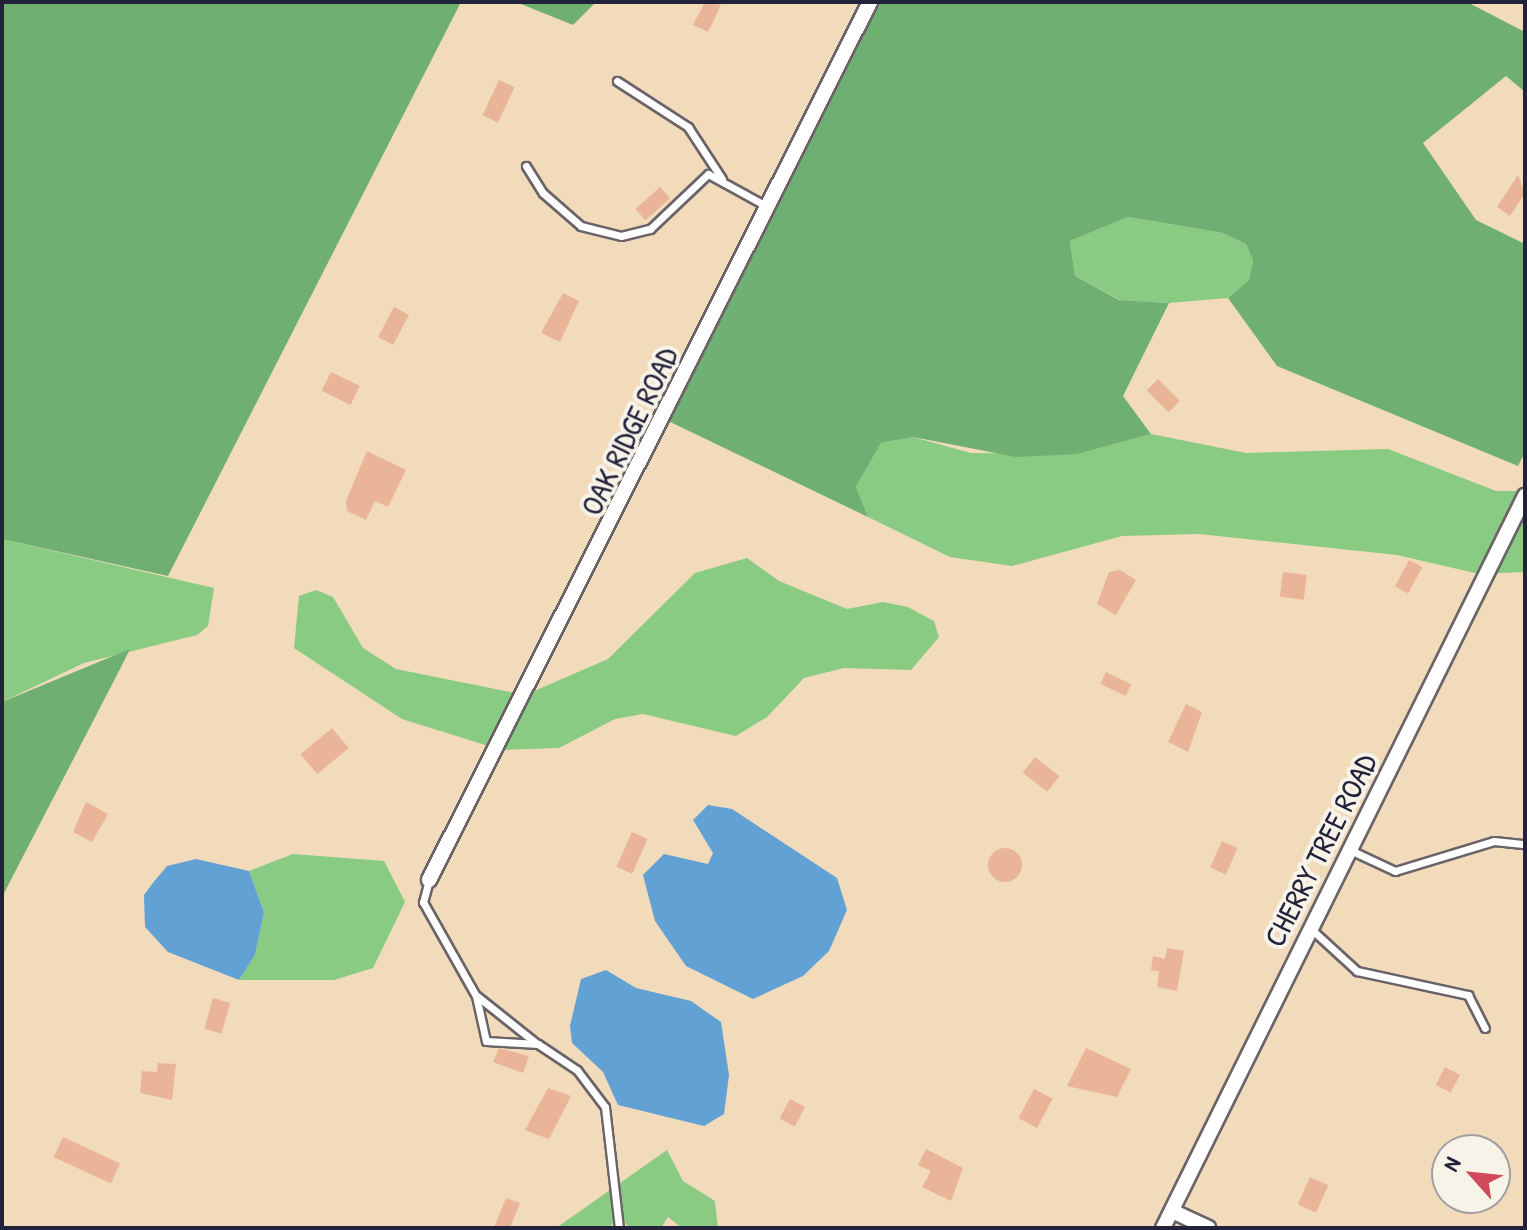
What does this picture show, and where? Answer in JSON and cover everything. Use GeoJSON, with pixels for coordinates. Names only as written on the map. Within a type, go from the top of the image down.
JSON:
{"type":"FeatureCollection","features":[{"type":"Feature","properties":{"kind":"street","name":"OAK RIDGE ROAD"},"geometry":{"type":"LineString","coordinates":[[429,880],[770,208],[870,2]]}},
{"type":"Feature","properties":{"kind":"street","name":"CHERRY TREE ROAD"},"geometry":{"type":"LineString","coordinates":[[1163,1228],[1309,926],[1525,496]]}},
{"type":"Feature","properties":{"kind":"street"},"geometry":{"type":"LineString","coordinates":[[1172,1211],[1208,1228]]}},
{"type":"Feature","properties":{"kind":"lane"},"geometry":{"type":"LineString","coordinates":[[617,81],[688,127],[723,181]]}},
{"type":"Feature","properties":{"kind":"lane"},"geometry":{"type":"LineString","coordinates":[[526,166],[543,193],[581,226],[621,236],[650,229],[708,174],[770,208]]}},
{"type":"Feature","properties":{"kind":"lane"},"geometry":{"type":"LineString","coordinates":[[1348,848],[1395,871],[1494,841],[1525,844]]}},
{"type":"Feature","properties":{"kind":"lane"},"geometry":{"type":"LineString","coordinates":[[429,880],[423,902],[476,996],[486,1041],[538,1044]]}},
{"type":"Feature","properties":{"kind":"lane"},"geometry":{"type":"LineString","coordinates":[[1309,926],[1332,956],[1357,971],[1468,995],[1485,1028]]}},
{"type":"Feature","properties":{"kind":"lane"},"geometry":{"type":"LineString","coordinates":[[476,996],[577,1070],[605,1107],[619,1228]]}},
{"type":"Feature","properties":{"kind":"green space"},"geometry":{"type":"Polygon","coordinates":[[[2,2],[461,2],[168,576],[2,539],[2,2]]]}},
{"type":"Feature","properties":{"kind":"green space"},"geometry":{"type":"Polygon","coordinates":[[[516,2],[596,2],[573,25],[516,2]]]}},
{"type":"Feature","properties":{"kind":"green space"},"geometry":{"type":"Polygon","coordinates":[[[873,2],[1467,2],[1525,32],[1525,92],[1506,76],[1423,143],[1476,220],[1525,244],[1525,452],[1518,466],[1277,366],[1228,298],[1249,280],[1253,260],[1246,244],[1223,233],[1128,217],[1070,241],[1075,276],[1119,300],[1169,303],[1123,396],[1151,434],[1078,454],[1016,457],[913,437],[881,443],[856,487],[868,517],[664,419],[873,2]]]}},
{"type":"Feature","properties":{"kind":"green space"},"geometry":{"type":"Polygon","coordinates":[[[1128,217],[1223,233],[1246,244],[1253,260],[1249,280],[1228,298],[1169,303],[1120,300],[1075,276],[1070,241],[1128,217]]]}},
{"type":"Feature","properties":{"kind":"green space"},"geometry":{"type":"Polygon","coordinates":[[[1151,434],[1246,453],[1388,449],[1496,491],[1525,491],[1525,572],[1479,574],[1397,555],[1199,534],[1122,536],[1012,566],[950,557],[868,517],[856,487],[881,443],[913,437],[971,453],[1078,454],[1151,434]]]}},
{"type":"Feature","properties":{"kind":"green space"},"geometry":{"type":"Polygon","coordinates":[[[2,539],[214,588],[208,626],[197,635],[84,663],[2,702],[2,539]]]}},
{"type":"Feature","properties":{"kind":"green space"},"geometry":{"type":"Polygon","coordinates":[[[747,558],[779,581],[847,609],[883,602],[908,607],[934,621],[939,637],[911,670],[844,668],[804,678],[767,717],[736,736],[643,714],[615,719],[559,748],[501,750],[402,719],[294,648],[299,596],[316,590],[333,597],[363,648],[396,669],[525,695],[608,659],[695,573],[747,558]]]}},
{"type":"Feature","properties":{"kind":"green space"},"geometry":{"type":"Polygon","coordinates":[[[130,649],[120,669],[2,897],[2,702],[130,649]]]}},
{"type":"Feature","properties":{"kind":"green space"},"geometry":{"type":"Polygon","coordinates":[[[293,854],[384,861],[405,902],[373,968],[334,980],[239,980],[255,955],[264,912],[249,871],[293,854]]]}},
{"type":"Feature","properties":{"kind":"green space"},"geometry":{"type":"Polygon","coordinates":[[[667,1150],[683,1181],[715,1201],[718,1228],[682,1228],[668,1217],[661,1228],[628,1228],[620,1210],[610,1228],[556,1228],[667,1150]]]}},
{"type":"Feature","properties":{"kind":"water"},"geometry":{"type":"Polygon","coordinates":[[[708,805],[732,809],[837,878],[847,910],[829,951],[803,976],[753,999],[686,966],[655,921],[643,875],[664,854],[708,864],[713,853],[693,820],[708,805]]]}},
{"type":"Feature","properties":{"kind":"water"},"geometry":{"type":"Polygon","coordinates":[[[196,859],[249,871],[264,912],[255,955],[239,980],[168,952],[145,927],[144,895],[152,884],[167,866],[196,859]]]}},
{"type":"Feature","properties":{"kind":"water"},"geometry":{"type":"Polygon","coordinates":[[[606,970],[636,988],[691,1001],[721,1022],[729,1075],[724,1114],[704,1126],[618,1105],[603,1072],[572,1043],[570,1026],[581,979],[606,970]]]}},
{"type":"Feature","properties":{"kind":"building"},"geometry":{"type":"Polygon","coordinates":[[[705,2],[721,5],[708,32],[693,25],[705,2]]]}},
{"type":"Feature","properties":{"kind":"building"},"geometry":{"type":"Polygon","coordinates":[[[499,80],[514,87],[498,123],[483,115],[499,80]]]}},
{"type":"Feature","properties":{"kind":"building"},"geometry":{"type":"Polygon","coordinates":[[[1518,175],[1525,193],[1510,216],[1497,207],[1518,175]]]}},
{"type":"Feature","properties":{"kind":"building"},"geometry":{"type":"Polygon","coordinates":[[[660,187],[670,198],[646,220],[635,209],[660,187]]]}},
{"type":"Feature","properties":{"kind":"building"},"geometry":{"type":"Polygon","coordinates":[[[563,293],[579,301],[560,342],[541,333],[563,293]]]}},
{"type":"Feature","properties":{"kind":"building"},"geometry":{"type":"Polygon","coordinates":[[[394,307],[409,315],[393,345],[378,337],[394,307]]]}},
{"type":"Feature","properties":{"kind":"building"},"geometry":{"type":"Polygon","coordinates":[[[331,372],[360,386],[351,405],[322,391],[331,372]]]}},
{"type":"Feature","properties":{"kind":"building"},"geometry":{"type":"Polygon","coordinates":[[[1158,379],[1180,401],[1169,412],[1147,390],[1158,379]]]}},
{"type":"Feature","properties":{"kind":"building"},"geometry":{"type":"Polygon","coordinates":[[[367,451],[406,470],[388,507],[375,501],[366,520],[347,511],[346,501],[367,451]]]}},
{"type":"Feature","properties":{"kind":"building"},"geometry":{"type":"Polygon","coordinates":[[[1409,560],[1422,567],[1408,594],[1395,586],[1409,560]]]}},
{"type":"Feature","properties":{"kind":"building"},"geometry":{"type":"Polygon","coordinates":[[[1120,570],[1136,580],[1116,615],[1097,604],[1109,572],[1120,570]]]}},
{"type":"Feature","properties":{"kind":"building"},"geometry":{"type":"Polygon","coordinates":[[[1283,572],[1307,575],[1304,600],[1280,597],[1283,572]]]}},
{"type":"Feature","properties":{"kind":"building"},"geometry":{"type":"Polygon","coordinates":[[[1106,672],[1131,684],[1125,696],[1100,684],[1106,672]]]}},
{"type":"Feature","properties":{"kind":"building"},"geometry":{"type":"Polygon","coordinates":[[[1186,704],[1202,712],[1188,752],[1168,742],[1186,704]]]}},
{"type":"Feature","properties":{"kind":"building"},"geometry":{"type":"Polygon","coordinates":[[[332,728],[349,748],[317,774],[301,754],[332,728]]]}},
{"type":"Feature","properties":{"kind":"building"},"geometry":{"type":"Polygon","coordinates":[[[1035,757],[1059,776],[1047,792],[1023,773],[1035,757]]]}},
{"type":"Feature","properties":{"kind":"building"},"geometry":{"type":"Polygon","coordinates":[[[86,802],[108,814],[92,842],[73,832],[86,802]]]}},
{"type":"Feature","properties":{"kind":"building"},"geometry":{"type":"Polygon","coordinates":[[[632,832],[648,839],[632,874],[617,867],[632,832]]]}},
{"type":"Feature","properties":{"kind":"building"},"geometry":{"type":"Polygon","coordinates":[[[1222,841],[1238,848],[1226,874],[1210,867],[1222,841]]]}},
{"type":"Feature","properties":{"kind":"building"},"geometry":{"type":"Polygon","coordinates":[[[1005,848],[1017,853],[1022,865],[1017,877],[1005,882],[993,877],[988,865],[993,853],[1005,848]]]}},
{"type":"Feature","properties":{"kind":"building"},"geometry":{"type":"Polygon","coordinates":[[[1167,948],[1184,951],[1177,991],[1157,987],[1159,971],[1151,970],[1153,956],[1165,959],[1167,948]]]}},
{"type":"Feature","properties":{"kind":"building"},"geometry":{"type":"Polygon","coordinates":[[[213,998],[230,1003],[221,1034],[204,1029],[213,998]]]}},
{"type":"Feature","properties":{"kind":"building"},"geometry":{"type":"Polygon","coordinates":[[[499,1048],[529,1056],[523,1073],[493,1062],[499,1048]]]}},
{"type":"Feature","properties":{"kind":"building"},"geometry":{"type":"Polygon","coordinates":[[[1086,1048],[1131,1069],[1117,1097],[1067,1086],[1086,1048]]]}},
{"type":"Feature","properties":{"kind":"building"},"geometry":{"type":"Polygon","coordinates":[[[158,1063],[176,1064],[172,1100],[140,1093],[142,1071],[157,1072],[158,1063]]]}},
{"type":"Feature","properties":{"kind":"building"},"geometry":{"type":"Polygon","coordinates":[[[1445,1067],[1460,1075],[1451,1093],[1436,1085],[1445,1067]]]}},
{"type":"Feature","properties":{"kind":"building"},"geometry":{"type":"Polygon","coordinates":[[[548,1088],[571,1096],[549,1139],[525,1130],[548,1088]]]}},
{"type":"Feature","properties":{"kind":"building"},"geometry":{"type":"Polygon","coordinates":[[[1034,1089],[1053,1099],[1037,1128],[1019,1118],[1034,1089]]]}},
{"type":"Feature","properties":{"kind":"building"},"geometry":{"type":"Polygon","coordinates":[[[790,1099],[805,1107],[795,1126],[780,1118],[790,1099]]]}},
{"type":"Feature","properties":{"kind":"building"},"geometry":{"type":"Polygon","coordinates":[[[63,1137],[120,1164],[111,1184],[54,1157],[63,1137]]]}},
{"type":"Feature","properties":{"kind":"building"},"geometry":{"type":"Polygon","coordinates":[[[926,1149],[963,1168],[951,1201],[922,1187],[931,1171],[918,1165],[926,1149]]]}},
{"type":"Feature","properties":{"kind":"building"},"geometry":{"type":"Polygon","coordinates":[[[1310,1177],[1328,1185],[1316,1213],[1298,1204],[1310,1177]]]}},
{"type":"Feature","properties":{"kind":"building"},"geometry":{"type":"Polygon","coordinates":[[[506,1198],[520,1203],[510,1228],[494,1228],[506,1198]]]}}]}
